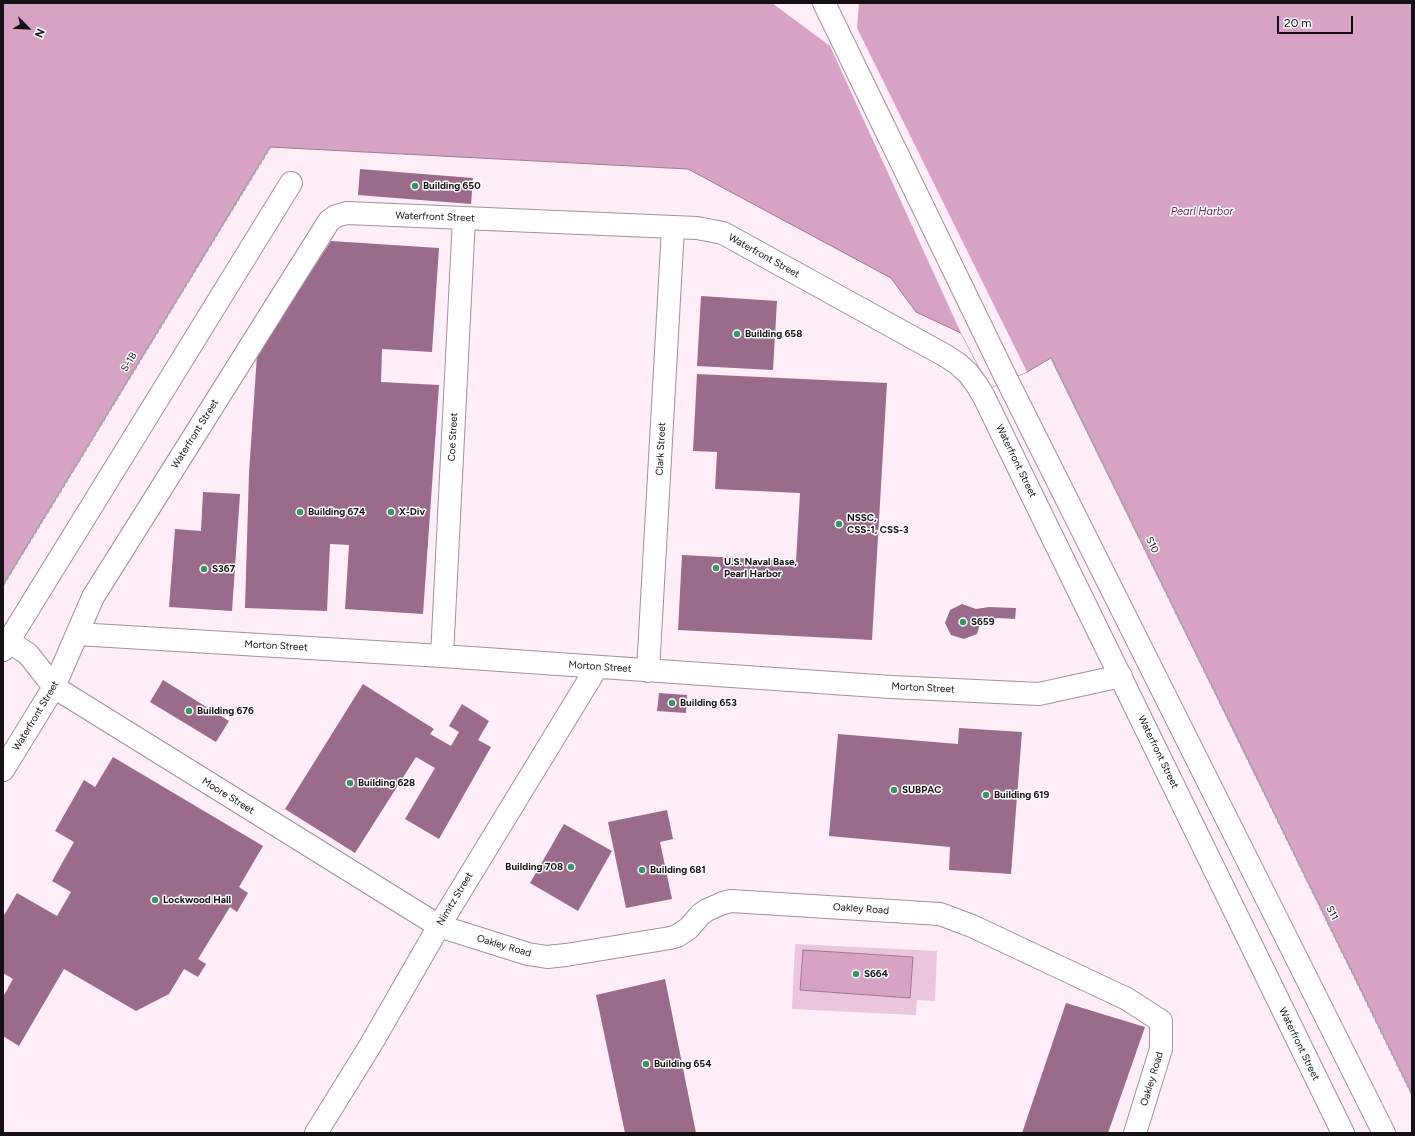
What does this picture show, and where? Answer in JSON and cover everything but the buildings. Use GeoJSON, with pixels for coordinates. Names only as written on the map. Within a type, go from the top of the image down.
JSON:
{"type":"FeatureCollection","features":[{"type":"Feature","properties":{"kind":"lane"},"geometry":{"type":"LineString","coordinates":[[824,3],[1010,387],[1384,1133]]}},
{"type":"Feature","properties":{"kind":"lane"},"geometry":{"type":"LineString","coordinates":[[6,646],[291,183]]}},
{"type":"Feature","properties":{"kind":"lane","name":"Waterfront Street"},"geometry":{"type":"LineString","coordinates":[[3,770],[54,688],[93,597],[329,221],[336,216],[347,214],[697,228],[723,233],[946,356],[968,373],[984,396],[1121,676],[1337,1131]]}},
{"type":"Feature","properties":{"kind":"lane","name":"Coe Street"},"geometry":{"type":"LineString","coordinates":[[442,656],[464,218]]}},
{"type":"Feature","properties":{"kind":"lane","name":"Clark Street"},"geometry":{"type":"LineString","coordinates":[[648,671],[674,228]]}},
{"type":"Feature","properties":{"kind":"lane","name":"Morton Street"},"geometry":{"type":"LineString","coordinates":[[77,634],[442,656],[891,687],[1040,694],[1121,676]]}},
{"type":"Feature","properties":{"kind":"lane","name":"Moore Street"},"geometry":{"type":"LineString","coordinates":[[6,646],[28,654],[54,688],[438,926]]}},
{"type":"Feature","properties":{"kind":"lane","name":"Nimitz Street"},"geometry":{"type":"LineString","coordinates":[[316,1133],[370,1046],[438,926],[597,667]]}},
{"type":"Feature","properties":{"kind":"lane","name":"Oakley Road"},"geometry":{"type":"LineString","coordinates":[[438,926],[528,954],[547,957],[677,936],[689,928],[700,915],[707,910],[722,903],[731,901],[940,914],[972,926],[1127,999],[1161,1021],[1161,1049],[1135,1133]]}},
{"type":"Feature","properties":{"kind":"path","name":"S-1B"},"geometry":{"type":"LineString","coordinates":[[3,585],[270,147]]}},
{"type":"Feature","properties":{"kind":"path","name":"S10"},"geometry":{"type":"LineString","coordinates":[[1051,357],[1238,739]]}},
{"type":"Feature","properties":{"kind":"path","name":"S11"},"geometry":{"type":"LineString","coordinates":[[1238,739],[1412,1094]]}},
{"type":"Feature","properties":{"kind":"shaded area"},"geometry":{"type":"Polygon","coordinates":[[[795,944],[937,951],[935,1001],[917,1000],[916,1015],[792,1009],[795,944]]]}},
{"type":"Feature","properties":{"kind":"water","name":"Pearl Harbor"},"geometry":{"type":"Polygon","coordinates":[[[3,3],[1412,3],[1412,1094],[1051,358],[1027,372],[990,388],[961,333],[916,312],[891,278],[688,169],[270,147],[3,585],[3,3]]]}},
{"type":"Feature","properties":{"kind":"water","name":"S664"},"geometry":{"type":"Polygon","coordinates":[[[803,950],[913,957],[910,998],[800,990],[803,950]]]}},
{"type":"Feature","properties":{"kind":"pier"},"geometry":{"type":"Polygon","coordinates":[[[772,3],[859,3],[857,28],[1027,372],[990,388],[961,333],[830,46],[772,3]]]}},
{"type":"Feature","properties":{"kind":"place","name":"Building 650"},"geometry":{"type":"Point","coordinates":[415,186]}},
{"type":"Feature","properties":{"kind":"place","name":"Building 658"},"geometry":{"type":"Point","coordinates":[737,334]}},
{"type":"Feature","properties":{"kind":"place","name":"Building 674"},"geometry":{"type":"Point","coordinates":[300,512]}},
{"type":"Feature","properties":{"kind":"place","name":"X-Div"},"geometry":{"type":"Point","coordinates":[391,512]}},
{"type":"Feature","properties":{"kind":"place","name":"NSSC, CSS-1, CSS-3"},"geometry":{"type":"Point","coordinates":[839,524]}},
{"type":"Feature","properties":{"kind":"place","name":"U.S. Naval Base, Pearl Harbor"},"geometry":{"type":"Point","coordinates":[716,568]}},
{"type":"Feature","properties":{"kind":"place","name":"S367"},"geometry":{"type":"Point","coordinates":[204,569]}},
{"type":"Feature","properties":{"kind":"place","name":"S659"},"geometry":{"type":"Point","coordinates":[963,622]}},
{"type":"Feature","properties":{"kind":"place","name":"Building 653"},"geometry":{"type":"Point","coordinates":[672,703]}},
{"type":"Feature","properties":{"kind":"place","name":"Building 676"},"geometry":{"type":"Point","coordinates":[189,711]}},
{"type":"Feature","properties":{"kind":"place","name":"Building 628"},"geometry":{"type":"Point","coordinates":[350,783]}},
{"type":"Feature","properties":{"kind":"place","name":"SUBPAC"},"geometry":{"type":"Point","coordinates":[894,790]}},
{"type":"Feature","properties":{"kind":"place","name":"Building 619"},"geometry":{"type":"Point","coordinates":[986,795]}},
{"type":"Feature","properties":{"kind":"place","name":"Building 708"},"geometry":{"type":"Point","coordinates":[571,867]}},
{"type":"Feature","properties":{"kind":"place","name":"Building 681"},"geometry":{"type":"Point","coordinates":[642,870]}},
{"type":"Feature","properties":{"kind":"place","name":"Lockwood Hall"},"geometry":{"type":"Point","coordinates":[155,900]}},
{"type":"Feature","properties":{"kind":"place","name":"S664"},"geometry":{"type":"Point","coordinates":[856,974]}},
{"type":"Feature","properties":{"kind":"place","name":"Building 654"},"geometry":{"type":"Point","coordinates":[646,1064]}}]}
